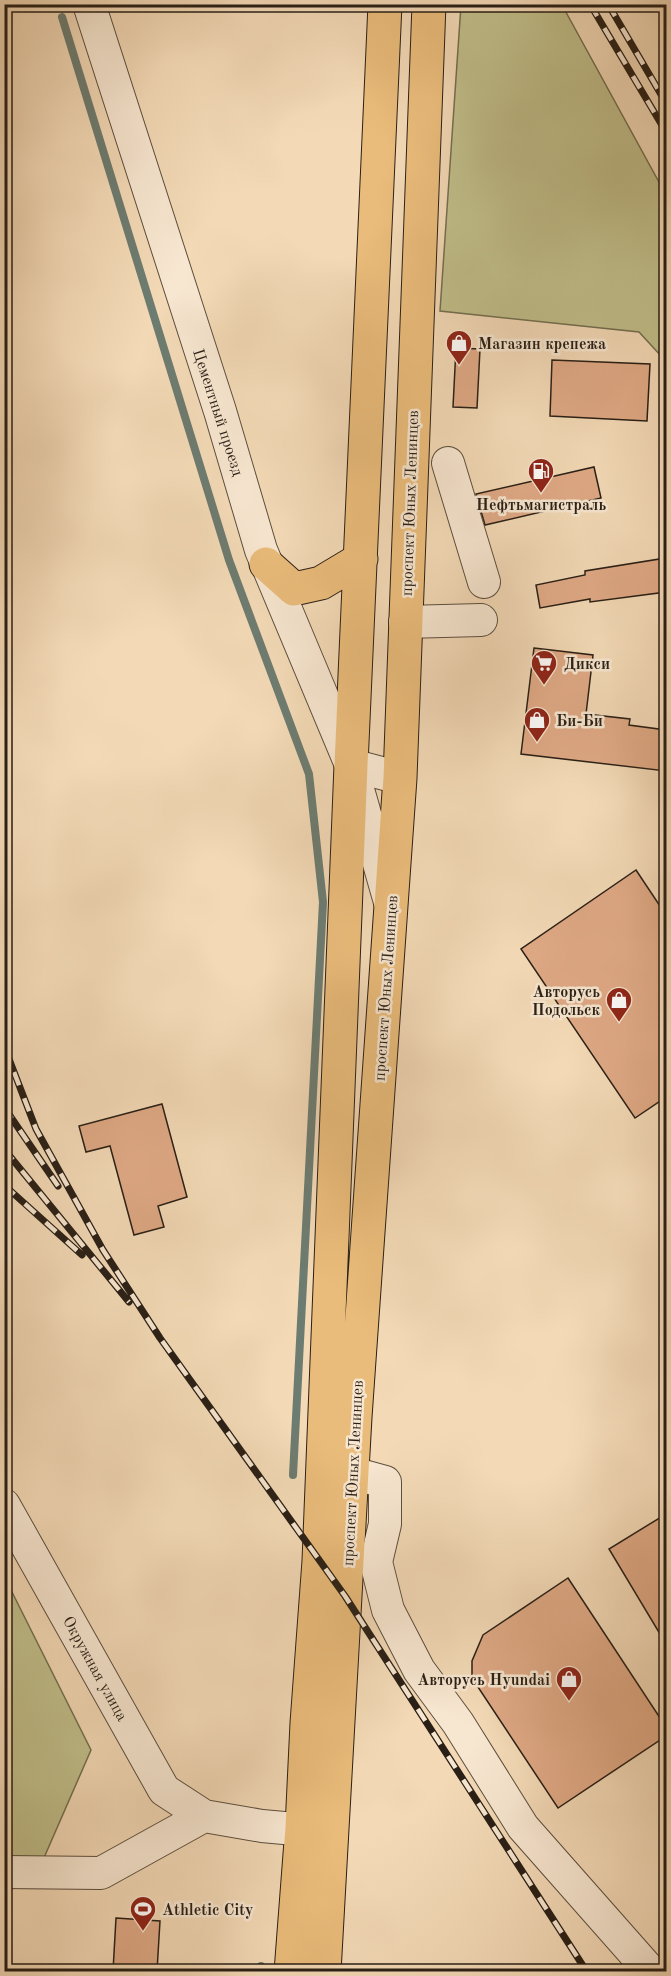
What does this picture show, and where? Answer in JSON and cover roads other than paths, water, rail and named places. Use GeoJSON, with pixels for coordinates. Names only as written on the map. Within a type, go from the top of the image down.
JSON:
{"type":"FeatureCollection","features":[{"type":"Feature","properties":{"kind":"main road","name":"проспект Юных Ленинцев"},"geometry":{"type":"LineString","coordinates":[[324,1971],[307,1723],[319,1549],[385,4]]}},
{"type":"Feature","properties":{"kind":"main road","name":"проспект Юных Ленинцев"},"geometry":{"type":"LineString","coordinates":[[291,1971],[316,1830],[352,1473],[400,778],[429,4]]}},
{"type":"Feature","properties":{"kind":"main road"},"geometry":{"type":"LineString","coordinates":[[266,564],[294,589],[321,583],[362,559]]}},
{"type":"Feature","properties":{"kind":"street","name":"Цементный проезд"},"geometry":{"type":"LineString","coordinates":[[89,4],[220,411],[266,564],[351,765],[390,904]]}},
{"type":"Feature","properties":{"kind":"street"},"geometry":{"type":"LineString","coordinates":[[448,463],[484,582]]}},
{"type":"Feature","properties":{"kind":"street"},"geometry":{"type":"LineString","coordinates":[[405,622],[481,620]]}},
{"type":"Feature","properties":{"kind":"street"},"geometry":{"type":"LineString","coordinates":[[351,765],[400,778]]}},
{"type":"Feature","properties":{"kind":"street"},"geometry":{"type":"LineString","coordinates":[[352,1473],[385,1482],[385,1524],[376,1562],[388,1610],[419,1670],[458,1723],[523,1827],[651,1971]]}},
{"type":"Feature","properties":{"kind":"street","name":"Окружная улица"},"geometry":{"type":"LineString","coordinates":[[4,1505],[15,1541],[164,1790],[204,1816]]}},
{"type":"Feature","properties":{"kind":"street"},"geometry":{"type":"LineString","coordinates":[[4,1872],[101,1873],[204,1816],[262,1826],[316,1830]]}},
{"type":"Feature","properties":{"kind":"waterway"},"geometry":{"type":"LineString","coordinates":[[62,17],[229,560],[309,774],[323,902],[293,1475]]}},
{"type":"Feature","properties":{"kind":"waterway"},"geometry":{"type":"LineString","coordinates":[[261,1966],[261,1972]]}},
{"type":"Feature","properties":{"kind":"railway"},"geometry":{"type":"LineString","coordinates":[[590,4],[666,132]]}},
{"type":"Feature","properties":{"kind":"railway"},"geometry":{"type":"LineString","coordinates":[[608,4],[666,103]]}},
{"type":"Feature","properties":{"kind":"railway"},"geometry":{"type":"LineString","coordinates":[[4,1046],[36,1129],[103,1250],[160,1338],[345,1596],[587,1972]]}},
{"type":"Feature","properties":{"kind":"railway"},"geometry":{"type":"LineString","coordinates":[[4,1107],[58,1186]]}},
{"type":"Feature","properties":{"kind":"railway"},"geometry":{"type":"LineString","coordinates":[[4,1149],[129,1302]]}},
{"type":"Feature","properties":{"kind":"railway"},"geometry":{"type":"LineString","coordinates":[[4,1185],[82,1255]]}},
{"type":"Feature","properties":{"kind":"place","name":"Магазин крепежа"},"geometry":{"type":"Point","coordinates":[459,366]}},
{"type":"Feature","properties":{"kind":"place","name":"Нефтьмагистраль"},"geometry":{"type":"Point","coordinates":[541,494]}},
{"type":"Feature","properties":{"kind":"place","name":"Дикси"},"geometry":{"type":"Point","coordinates":[544,686]}},
{"type":"Feature","properties":{"kind":"place","name":"Би-Би"},"geometry":{"type":"Point","coordinates":[537,743]}},
{"type":"Feature","properties":{"kind":"place","name":"Авторусь Подольск"},"geometry":{"type":"Point","coordinates":[619,1023]}},
{"type":"Feature","properties":{"kind":"place","name":"Авторусь Hyundai"},"geometry":{"type":"Point","coordinates":[569,1702]}},
{"type":"Feature","properties":{"kind":"place","name":"Athletic City"},"geometry":{"type":"Point","coordinates":[143,1932]}}]}
